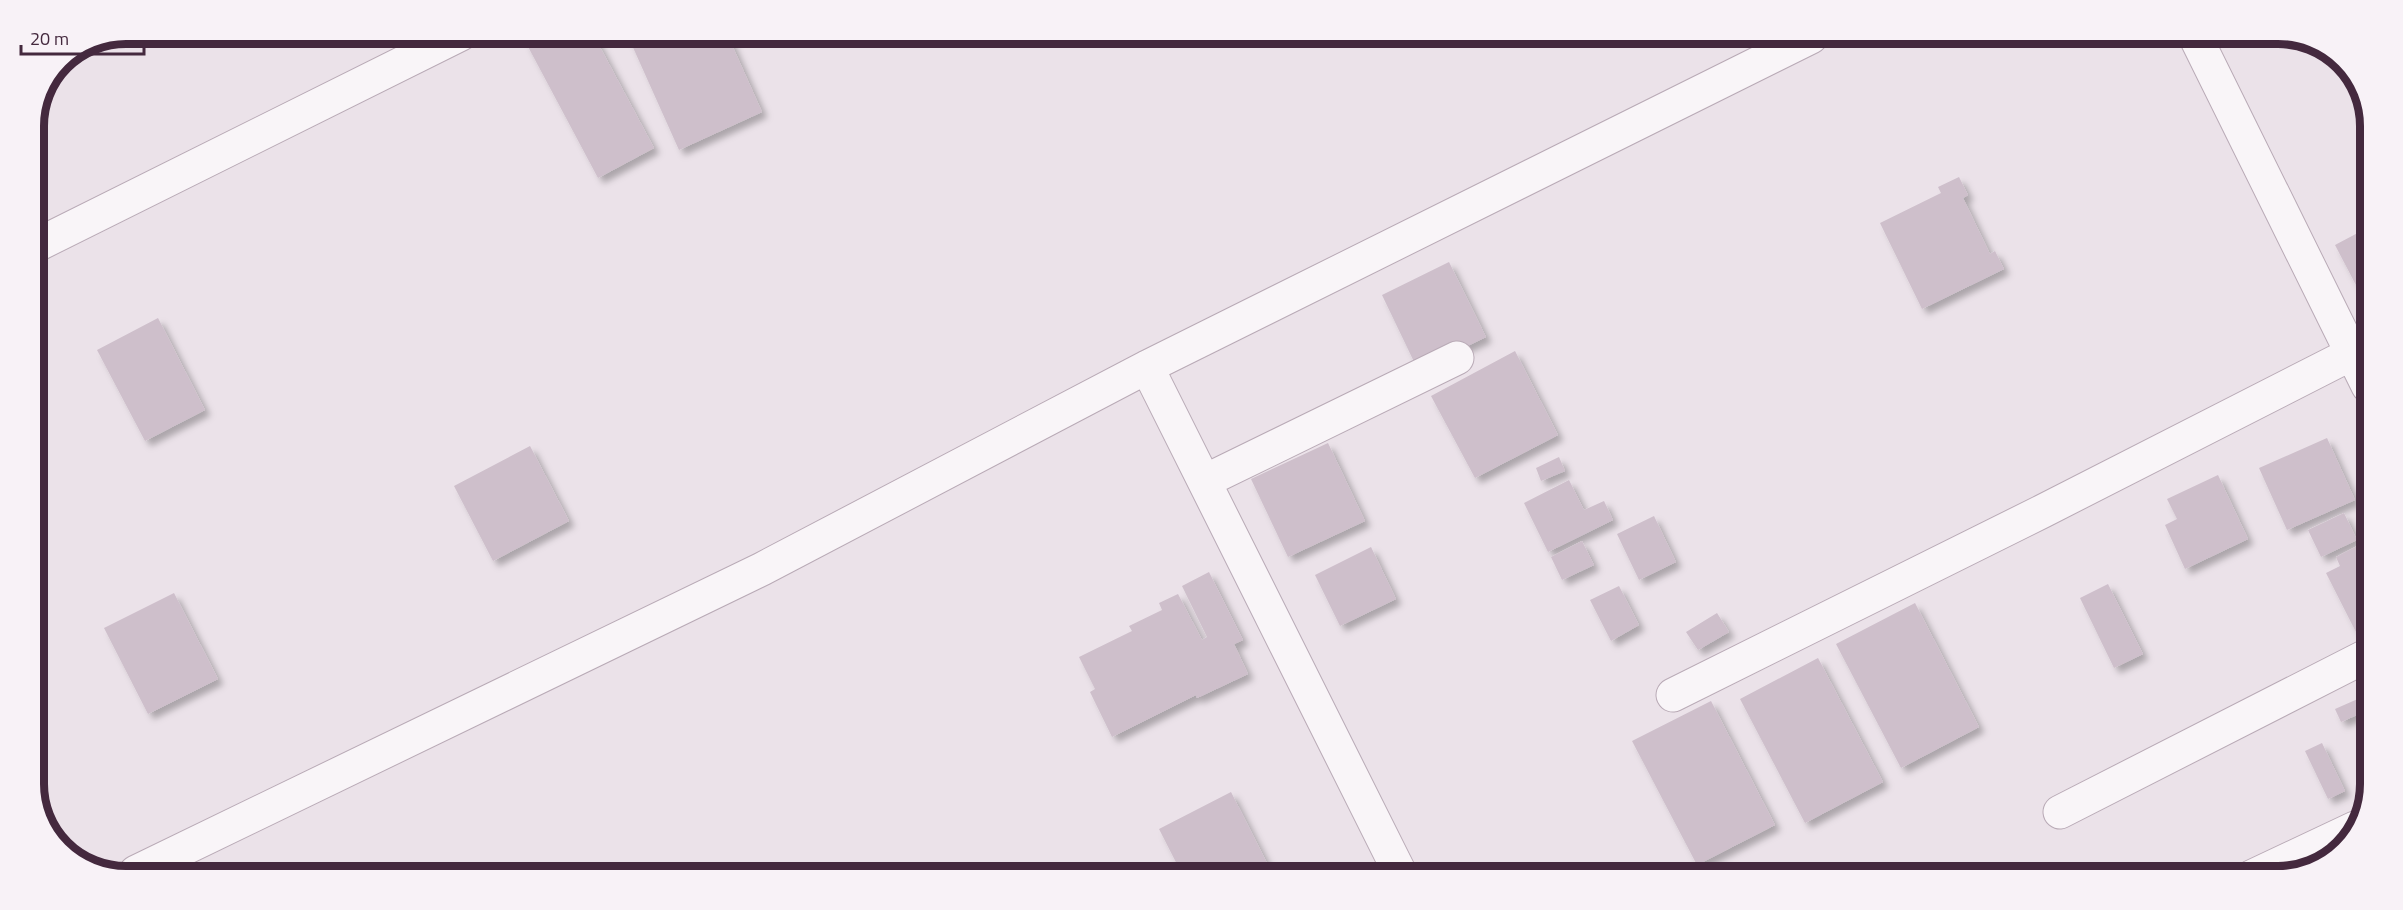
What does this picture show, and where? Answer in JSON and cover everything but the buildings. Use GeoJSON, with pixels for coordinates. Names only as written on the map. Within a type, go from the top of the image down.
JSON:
{"type":"FeatureCollection","features":[{"type":"Feature","properties":{"kind":"street"},"geometry":{"type":"LineString","coordinates":[[44,242],[441,44]]}},
{"type":"Feature","properties":{"kind":"street"},"geometry":{"type":"LineString","coordinates":[[148,866],[762,569],[1147,367],[1797,44]]}},
{"type":"Feature","properties":{"kind":"street"},"geometry":{"type":"LineString","coordinates":[[2199,44],[2359,369]]}},
{"type":"Feature","properties":{"kind":"street"},"geometry":{"type":"LineString","coordinates":[[1673,695],[2352,354]]}},
{"type":"Feature","properties":{"kind":"street"},"geometry":{"type":"LineString","coordinates":[[1204,481],[1457,358]]}},
{"type":"Feature","properties":{"kind":"street"},"geometry":{"type":"LineString","coordinates":[[1147,367],[1396,866]]}},
{"type":"Feature","properties":{"kind":"street"},"geometry":{"type":"LineString","coordinates":[[2060,812],[2360,659]]}},
{"type":"Feature","properties":{"kind":"street"},"geometry":{"type":"LineString","coordinates":[[2274,866],[2342,834]]}}]}
